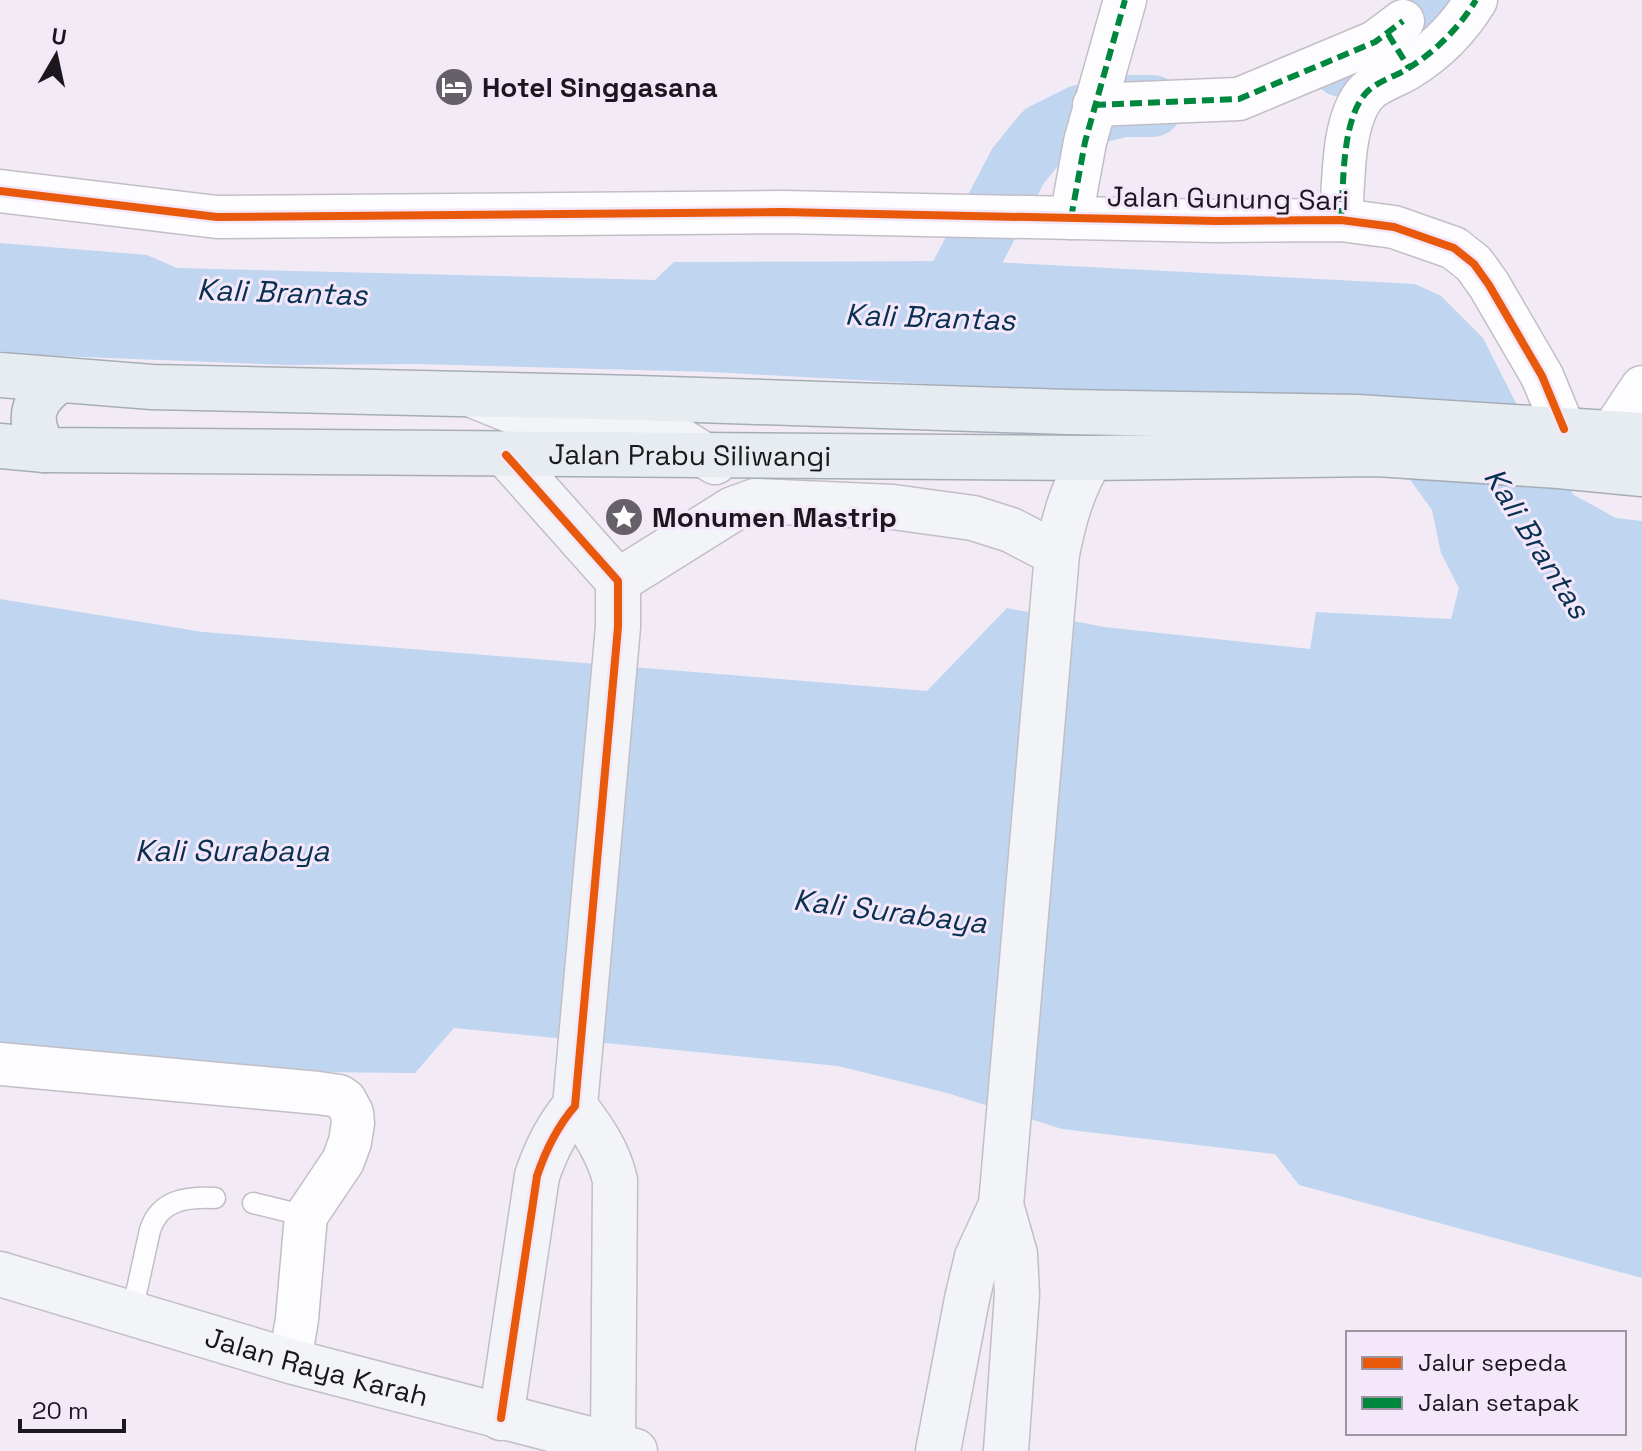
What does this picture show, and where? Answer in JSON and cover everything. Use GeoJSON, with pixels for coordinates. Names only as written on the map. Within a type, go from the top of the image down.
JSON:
{"type":"FeatureCollection","features":[{"type":"Feature","properties":{"kind":"main road","name":"Jalan Prabu Siliwangi"},"geometry":{"type":"LineString","coordinates":[[0,375],[152,387],[1067,412],[1367,436]]}},
{"type":"Feature","properties":{"kind":"main road"},"geometry":{"type":"LineString","coordinates":[[45,450],[36,436],[33,420],[36,403],[46,390],[60,380]]}},
{"type":"Feature","properties":{"kind":"main road"},"geometry":{"type":"LineString","coordinates":[[1091,458],[1367,436],[1553,441],[1627,434]]}},
{"type":"Feature","properties":{"kind":"main road"},"geometry":{"type":"LineString","coordinates":[[1553,441],[1642,474]]}},
{"type":"Feature","properties":{"kind":"main road","name":"Jalan Prabu Siliwangi"},"geometry":{"type":"LineString","coordinates":[[0,446],[45,450],[1091,458]]}},
{"type":"Feature","properties":{"kind":"street"},"geometry":{"type":"LineString","coordinates":[[1071,218],[1092,114],[1125,0]]}},
{"type":"Feature","properties":{"kind":"street"},"geometry":{"type":"LineString","coordinates":[[1092,114],[1239,99],[1375,42],[1439,46],[1464,19],[1476,0]]}},
{"type":"Feature","properties":{"kind":"street"},"geometry":{"type":"LineString","coordinates":[[1341,220],[1346,143],[1358,107],[1400,45]]}},
{"type":"Feature","properties":{"kind":"street","name":"Jalan Gunung Sari"},"geometry":{"type":"LineString","coordinates":[[0,191],[217,217],[782,212],[1216,221],[1341,220],[1394,227],[1454,248],[1474,264],[1542,376],[1553,441]]}},
{"type":"Feature","properties":{"kind":"street"},"geometry":{"type":"LineString","coordinates":[[1627,434],[1642,387]]}},
{"type":"Feature","properties":{"kind":"street"},"geometry":{"type":"LineString","coordinates":[[471,394],[527,417],[648,427],[677,438],[779,502]]}},
{"type":"Feature","properties":{"kind":"street"},"geometry":{"type":"LineString","coordinates":[[501,1418],[537,1176],[544,1154],[576,1097],[618,627],[618,581],[506,455]]}},
{"type":"Feature","properties":{"kind":"street"},"geometry":{"type":"LineString","coordinates":[[938,1451],[977,1257],[1002,1191],[1057,554],[1065,512],[1091,458]]}},
{"type":"Feature","properties":{"kind":"street"},"geometry":{"type":"LineString","coordinates":[[618,581],[733,509],[755,501],[893,507],[973,518],[1011,530],[1057,554]]}},
{"type":"Feature","properties":{"kind":"street"},"geometry":{"type":"LineString","coordinates":[[0,1064],[343,1098],[352,1113],[347,1152],[306,1216],[290,1361]]}},
{"type":"Feature","properties":{"kind":"street"},"geometry":{"type":"LineString","coordinates":[[576,1097],[610,1159],[615,1180],[624,1448]]}},
{"type":"Feature","properties":{"kind":"street"},"geometry":{"type":"LineString","coordinates":[[1002,1191],[1015,1254],[1017,1294],[1006,1451]]}},
{"type":"Feature","properties":{"kind":"street","name":"Jalan Raya Karah"},"geometry":{"type":"LineString","coordinates":[[0,1274],[290,1361],[624,1448]]}},
{"type":"Feature","properties":{"kind":"lane"},"geometry":{"type":"LineString","coordinates":[[132,1312],[155,1218],[175,1200],[215,1198]]}},
{"type":"Feature","properties":{"kind":"lane"},"geometry":{"type":"LineString","coordinates":[[253,1203],[306,1216]]}},
{"type":"Feature","properties":{"kind":"water"},"geometry":{"type":"Polygon","coordinates":[[[0,243],[147,255],[177,268],[655,280],[674,262],[974,261],[1415,284],[1441,296],[1483,338],[1524,419],[1574,495],[1616,518],[1642,521],[1642,1278],[1299,1185],[1275,1154],[1062,1129],[947,1093],[838,1066],[454,1028],[415,1073],[310,1072],[0,1046],[0,599],[203,632],[927,691],[1007,608],[1104,627],[1310,649],[1316,612],[1451,619],[1459,588],[1441,553],[1432,510],[1361,412],[1346,400],[966,386],[711,372],[418,364],[285,365],[33,355],[0,351],[0,243]]]}},
{"type":"Feature","properties":{"kind":"waterway"},"geometry":{"type":"LineString","coordinates":[[1342,66],[1376,55],[1403,41],[1455,0]]}},
{"type":"Feature","properties":{"kind":"waterway","name":"Kali Brantas"},"geometry":{"type":"LineString","coordinates":[[938,319],[1018,166],[1044,134],[1080,116],[1123,106],[1152,106]]}},
{"type":"Feature","properties":{"kind":"marked path"},"geometry":{"type":"LineString","coordinates":[[1071,218],[1085,142],[1125,0]]}},
{"type":"Feature","properties":{"kind":"marked path"},"geometry":{"type":"LineString","coordinates":[[1341,220],[1345,154],[1357,106],[1374,86],[1407,69],[1437,47],[1476,0]]}},
{"type":"Feature","properties":{"kind":"marked path"},"geometry":{"type":"LineString","coordinates":[[1094,105],[1239,99],[1375,42],[1403,21]]}},
{"type":"Feature","properties":{"kind":"marked path"},"geometry":{"type":"LineString","coordinates":[[1388,34],[1409,68]]}},
{"type":"Feature","properties":{"kind":"cycle path"},"geometry":{"type":"LineString","coordinates":[[0,191],[217,217],[782,212],[1216,221],[1341,220],[1394,227],[1454,248],[1474,264],[1542,376],[1564,429]]}},
{"type":"Feature","properties":{"kind":"cycle path"},"geometry":{"type":"LineString","coordinates":[[501,1418],[537,1176],[553,1139],[575,1106],[618,627],[618,581],[506,455]]}},
{"type":"Feature","properties":{"kind":"place","name":"Hotel Singgasana"},"geometry":{"type":"Point","coordinates":[454,87]}},
{"type":"Feature","properties":{"kind":"place","name":"Monumen Mastrip"},"geometry":{"type":"Point","coordinates":[624,517]}},
{"type":"Feature","properties":{"kind":"water label","name":"Kali Surabaya"},"geometry":{"type":"Point","coordinates":[232,850]}},
{"type":"Feature","properties":{"kind":"water label","name":"Kali Surabaya"},"geometry":{"type":"Point","coordinates":[890,911]}}]}
